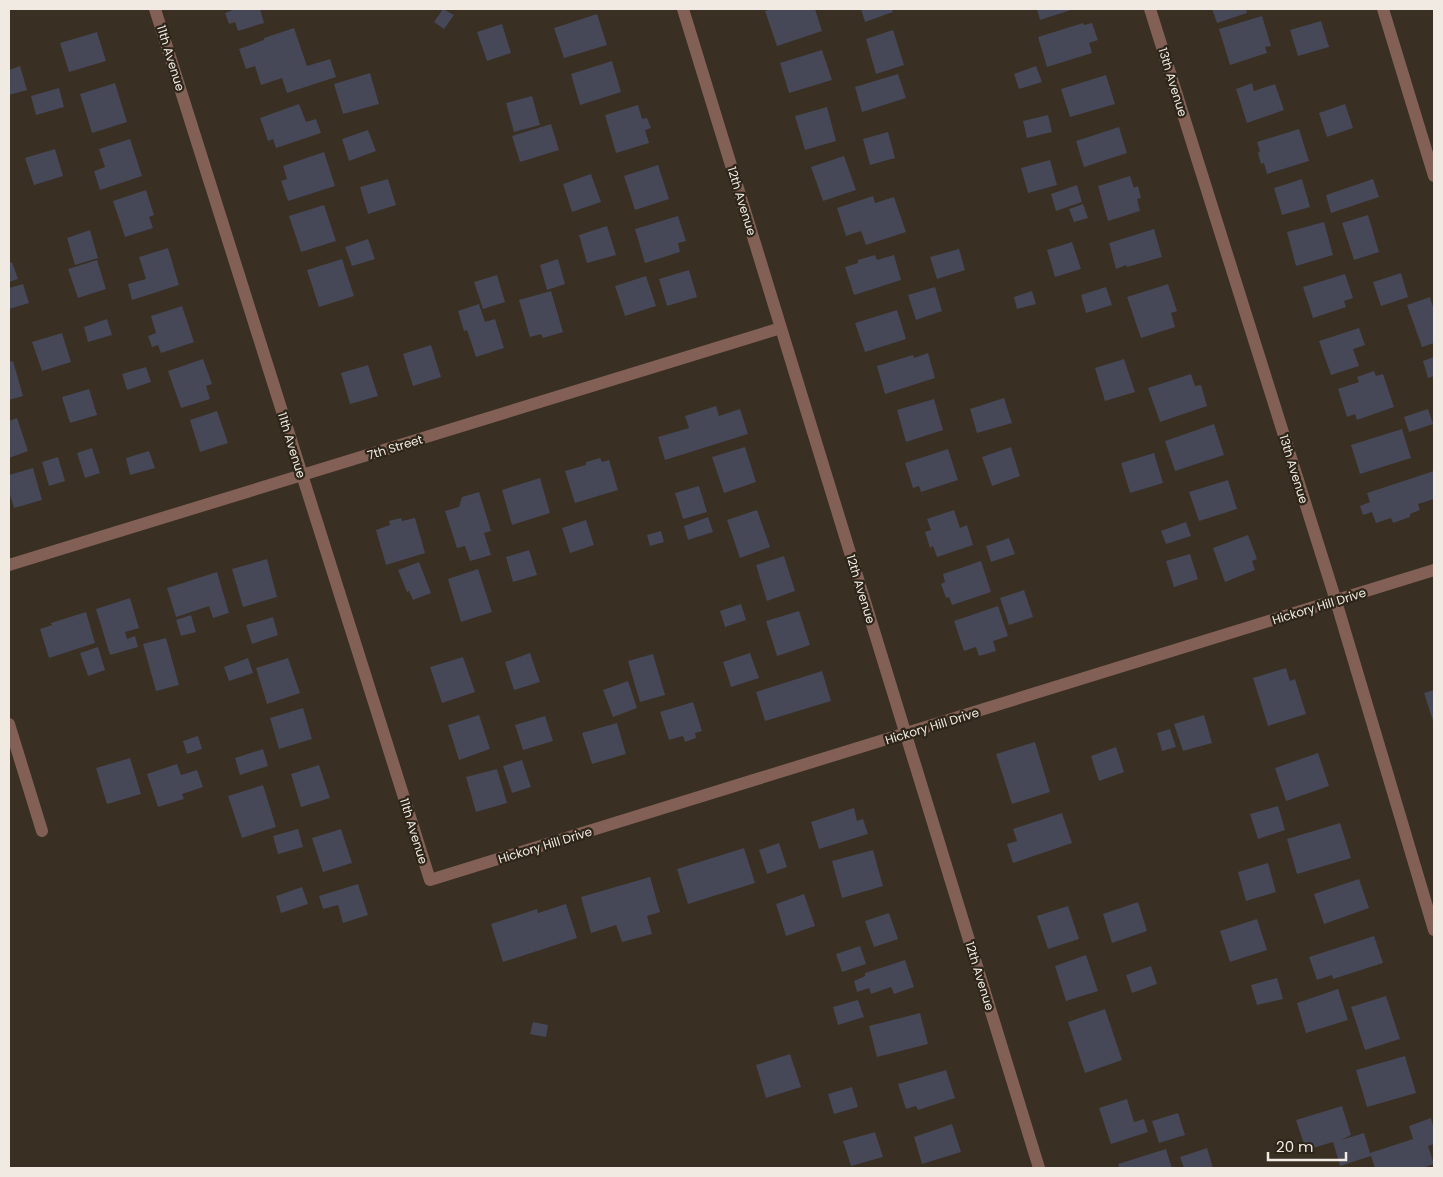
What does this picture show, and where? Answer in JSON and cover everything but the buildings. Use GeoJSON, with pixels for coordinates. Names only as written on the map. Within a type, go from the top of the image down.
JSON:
{"type":"FeatureCollection","features":[{"type":"Feature","properties":{"kind":"street","name":"11th Avenue"},"geometry":{"type":"LineString","coordinates":[[155,9],[430,880]]}},
{"type":"Feature","properties":{"kind":"street","name":"12th Avenue"},"geometry":{"type":"LineString","coordinates":[[683,9],[1039,1168]]}},
{"type":"Feature","properties":{"kind":"street","name":"13th Avenue"},"geometry":{"type":"LineString","coordinates":[[1150,9],[1336,601],[1434,930]]}},
{"type":"Feature","properties":{"kind":"street"},"geometry":{"type":"LineString","coordinates":[[1383,9],[1434,176]]}},
{"type":"Feature","properties":{"kind":"street","name":"7th Street"},"geometry":{"type":"LineString","coordinates":[[9,565],[781,328]]}},
{"type":"Feature","properties":{"kind":"street","name":"Hickory Hill Drive"},"geometry":{"type":"LineString","coordinates":[[430,880],[1434,570]]}},
{"type":"Feature","properties":{"kind":"street"},"geometry":{"type":"LineString","coordinates":[[9,724],[42,830]]}}]}
